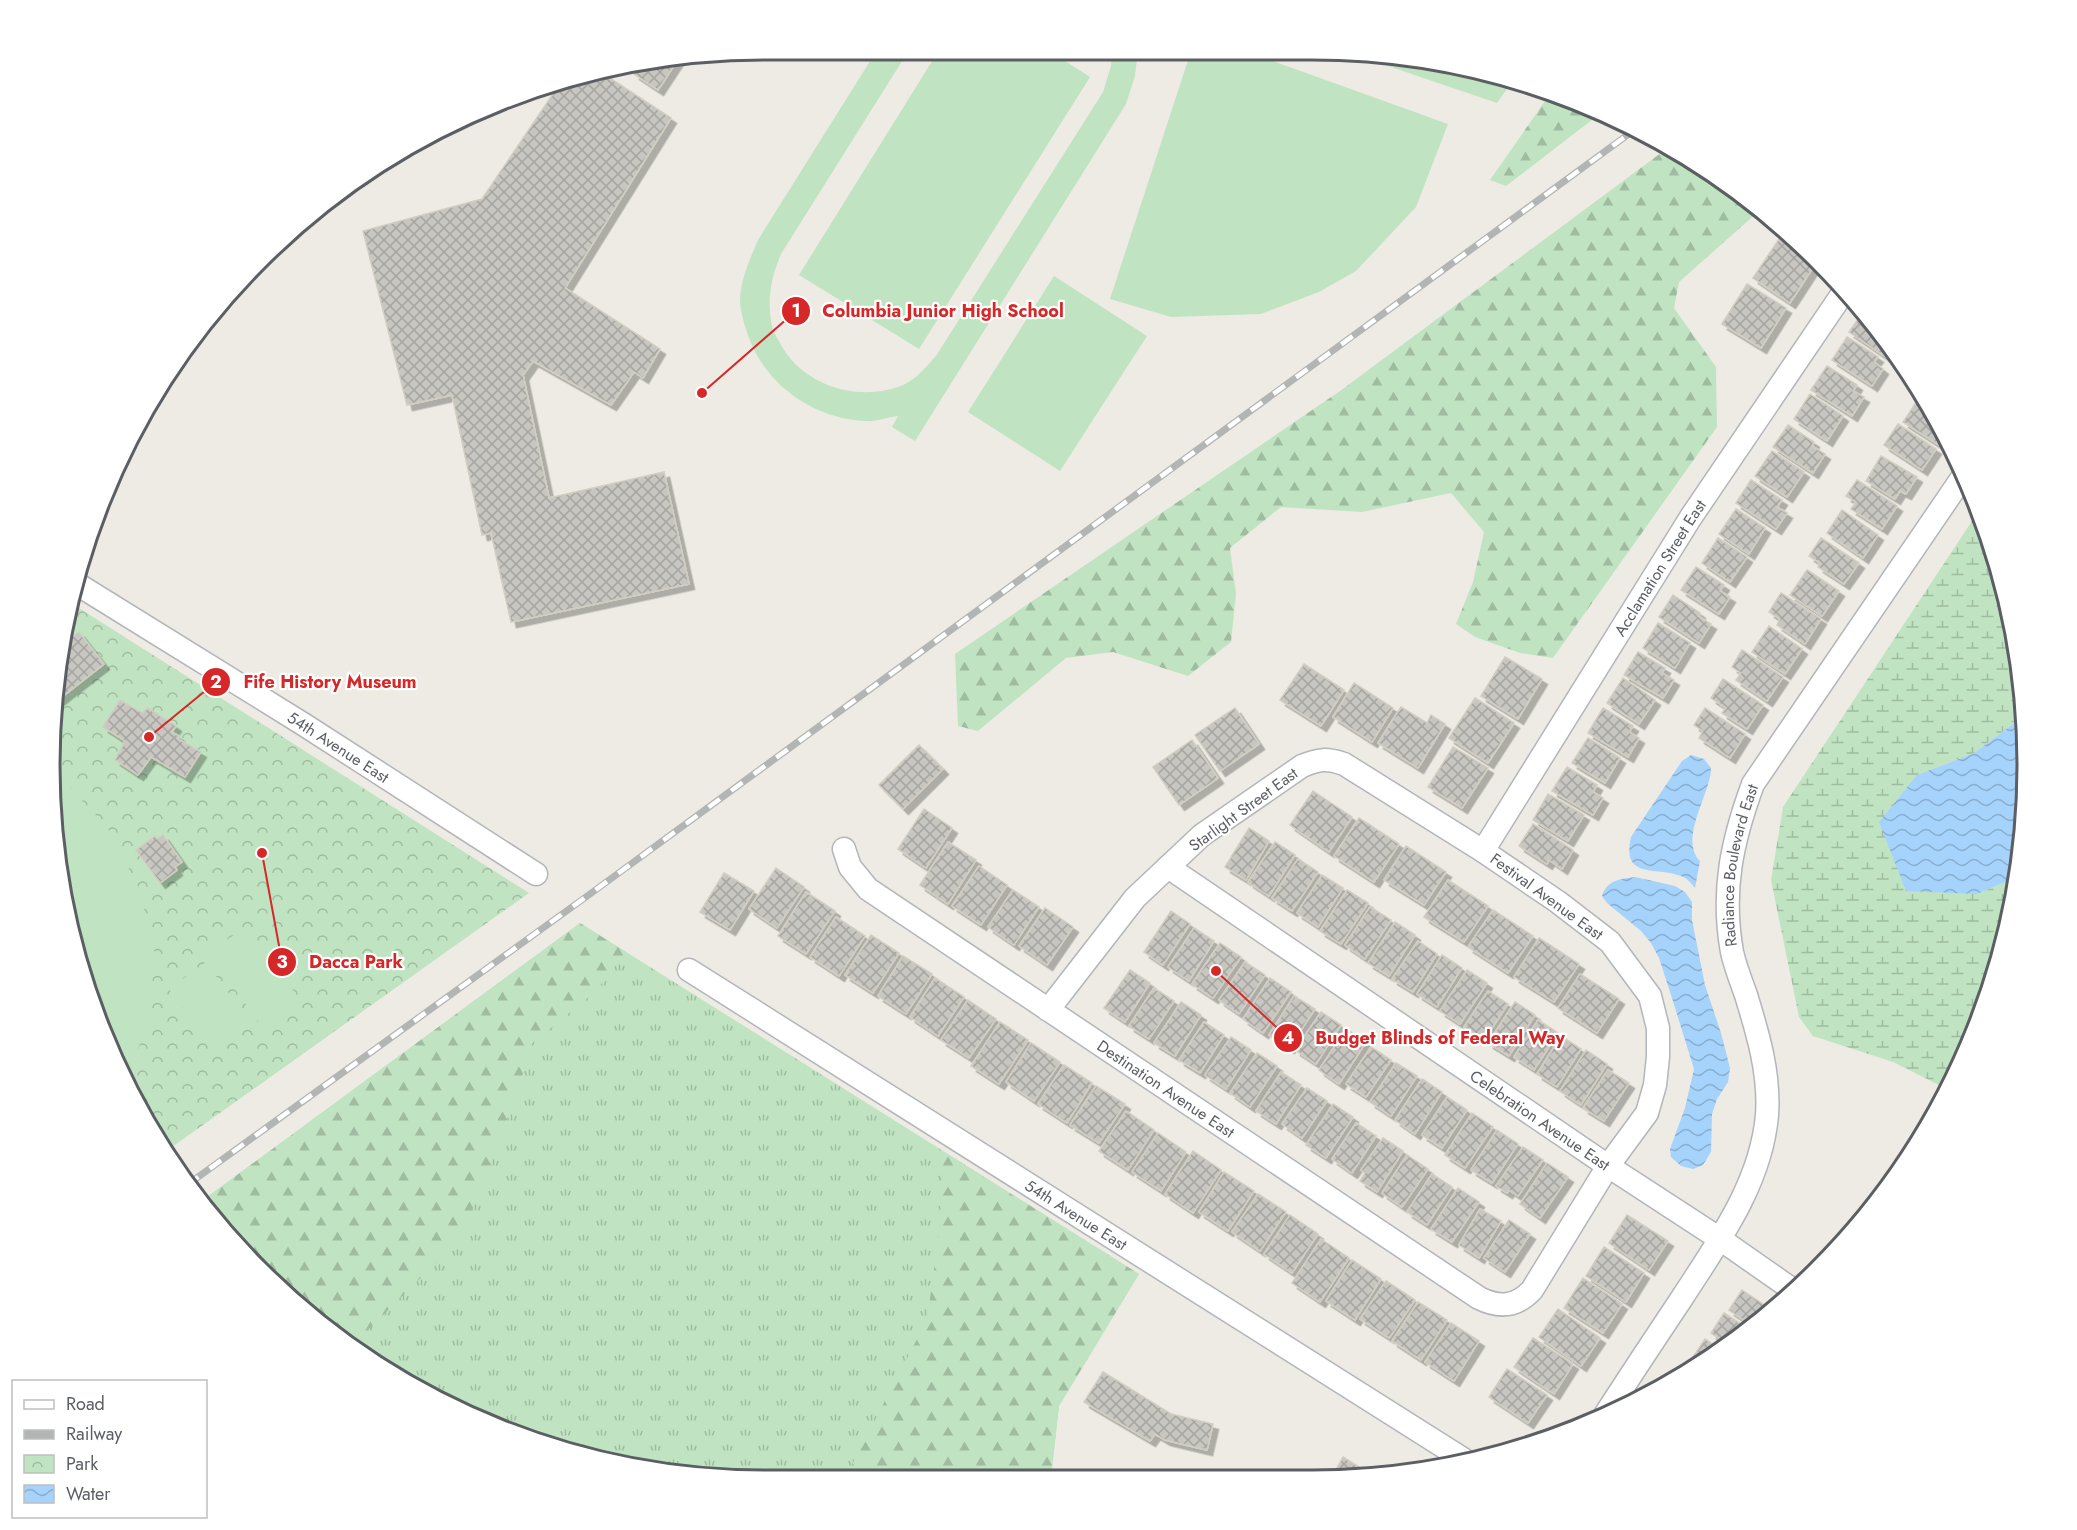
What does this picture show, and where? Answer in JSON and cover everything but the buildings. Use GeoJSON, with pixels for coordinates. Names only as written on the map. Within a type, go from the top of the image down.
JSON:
{"type":"FeatureCollection","features":[{"type":"Feature","properties":{"kind":"street","name":"Acclamation Street East"},"geometry":{"type":"LineString","coordinates":[[1483,851],[1691,517],[1840,298]]}},
{"type":"Feature","properties":{"kind":"street","name":"Radiance Boulevard East"},"geometry":{"type":"LineString","coordinates":[[1614,1402],[1745,1197],[1758,1155],[1767,1115],[1764,1062],[1733,953],[1726,906],[1731,859],[1738,824],[1753,784],[1958,484]]}},
{"type":"Feature","properties":{"kind":"street","name":"54th Avenue East"},"geometry":{"type":"LineString","coordinates":[[83,588],[293,718],[536,874]]}},
{"type":"Feature","properties":{"kind":"street","name":"Festival Avenue East"},"geometry":{"type":"LineString","coordinates":[[1329,759],[1344,764],[1483,851],[1558,902],[1610,942],[1650,996],[1658,1028],[1658,1057],[1655,1084],[1647,1113],[1608,1166],[1532,1290],[1516,1303],[1507,1305]]}},
{"type":"Feature","properties":{"kind":"street","name":"Starlight Street East"},"geometry":{"type":"LineString","coordinates":[[1048,1010],[1135,898],[1202,835],[1302,766],[1329,759]]}},
{"type":"Feature","properties":{"kind":"street","name":"Destination Avenue East"},"geometry":{"type":"LineString","coordinates":[[844,849],[850,867],[868,889],[1479,1298],[1490,1304],[1507,1305]]}},
{"type":"Feature","properties":{"kind":"street","name":"Celebration Avenue East"},"geometry":{"type":"LineString","coordinates":[[1168,867],[1787,1286]]}},
{"type":"Feature","properties":{"kind":"street","name":"54th Avenue East"},"geometry":{"type":"LineString","coordinates":[[689,970],[1456,1455]]}},
{"type":"Feature","properties":{"kind":"green space"},"geometry":{"type":"Polygon","coordinates":[[[871,60],[903,60],[781,254],[773,278],[770,303],[774,332],[784,350],[806,373],[834,387],[850,391],[882,391],[904,385],[919,374],[936,356],[1103,92],[1111,60],[1137,60],[1135,76],[1126,104],[915,441],[892,427],[898,416],[870,421],[847,419],[828,414],[795,397],[768,371],[749,338],[740,302],[744,278],[758,240],[871,60]]]}},
{"type":"Feature","properties":{"kind":"green space"},"geometry":{"type":"Polygon","coordinates":[[[933,60],[1064,60],[1090,77],[919,349],[799,275],[933,60]]]}},
{"type":"Feature","properties":{"kind":"green space"},"geometry":{"type":"Polygon","coordinates":[[[1188,60],[1270,60],[1448,124],[1416,207],[1356,271],[1319,292],[1261,314],[1171,317],[1110,299],[1188,60]]]}},
{"type":"Feature","properties":{"kind":"green space"},"geometry":{"type":"Polygon","coordinates":[[[1383,64],[1450,74],[1508,88],[1497,103],[1383,64]]]}},
{"type":"Feature","properties":{"kind":"green space"},"geometry":{"type":"Polygon","coordinates":[[[1546,100],[1593,119],[1506,186],[1490,180],[1546,100]]]}},
{"type":"Feature","properties":{"kind":"green space"},"geometry":{"type":"Polygon","coordinates":[[[1662,152],[1704,179],[1753,216],[1679,282],[1674,308],[1716,367],[1717,427],[1553,658],[1520,653],[1475,637],[1456,624],[1473,582],[1484,532],[1451,493],[1362,512],[1281,507],[1230,548],[1236,594],[1231,642],[1188,676],[1113,652],[1066,658],[978,731],[958,726],[955,654],[1340,391],[1662,152]]]}},
{"type":"Feature","properties":{"kind":"green space"},"geometry":{"type":"Polygon","coordinates":[[[1054,276],[1147,336],[1060,471],[968,412],[1054,276]]]}},
{"type":"Feature","properties":{"kind":"green space"},"geometry":{"type":"Polygon","coordinates":[[[1973,520],[1993,583],[2003,627],[2011,673],[2015,722],[1974,753],[1917,775],[1977,894],[2007,881],[1993,947],[1980,992],[1940,1085],[1893,1062],[1813,1036],[1799,1017],[1771,880],[1783,807],[1973,520]]]}},
{"type":"Feature","properties":{"kind":"green space"},"geometry":{"type":"Polygon","coordinates":[[[78,608],[529,893],[172,1147],[154,1118],[114,1035],[97,992],[74,903],[66,857],[60,765],[66,673],[78,608]]]}},
{"type":"Feature","properties":{"kind":"green space"},"geometry":{"type":"Polygon","coordinates":[[[61,779],[107,827],[139,888],[155,954],[148,1023],[130,1070],[97,992],[84,947],[66,857],[61,779]]]}},
{"type":"Feature","properties":{"kind":"green space"},"geometry":{"type":"Polygon","coordinates":[[[580,923],[1139,1274],[1059,1406],[1052,1470],[719,1468],[673,1464],[627,1456],[538,1433],[453,1397],[412,1376],[373,1351],[300,1295],[266,1264],[208,1196],[580,923]]]}},
{"type":"Feature","properties":{"kind":"green space"},"geometry":{"type":"Polygon","coordinates":[[[580,923],[626,952],[595,992],[530,1045],[520,1085],[462,1237],[362,1336],[355,1338],[300,1295],[266,1264],[208,1196],[580,923]]]}},
{"type":"Feature","properties":{"kind":"green space"},"geometry":{"type":"Polygon","coordinates":[[[246,926],[301,1001],[263,1028],[209,953],[246,926]]]}},
{"type":"Feature","properties":{"kind":"green space"},"geometry":{"type":"Polygon","coordinates":[[[206,962],[251,1024],[214,1051],[169,989],[206,962]]]}},
{"type":"Feature","properties":{"kind":"green space"},"geometry":{"type":"Polygon","coordinates":[[[944,1152],[1139,1274],[1059,1406],[1052,1470],[849,1470],[927,1320],[939,1234],[944,1152]]]}},
{"type":"Feature","properties":{"kind":"water"},"geometry":{"type":"Polygon","coordinates":[[[2015,722],[2017,765],[2015,811],[2007,881],[1977,894],[1906,891],[1879,822],[1917,775],[1974,753],[2015,722]]]}},
{"type":"Feature","properties":{"kind":"water"},"geometry":{"type":"Polygon","coordinates":[[[1691,755],[1704,759],[1711,768],[1692,841],[1694,852],[1700,861],[1695,888],[1681,876],[1636,866],[1631,860],[1629,851],[1631,837],[1682,761],[1691,755]]]}},
{"type":"Feature","properties":{"kind":"water"},"geometry":{"type":"Polygon","coordinates":[[[1635,877],[1675,886],[1685,892],[1692,902],[1692,920],[1705,985],[1730,1068],[1728,1082],[1717,1099],[1712,1114],[1711,1152],[1703,1165],[1693,1169],[1681,1166],[1671,1157],[1670,1149],[1685,1108],[1694,1069],[1659,958],[1641,931],[1607,903],[1602,896],[1611,883],[1635,877]]]}},
{"type":"Feature","properties":{"kind":"railway"},"geometry":{"type":"LineString","coordinates":[[195,1179],[590,894],[1628,135]]}},
{"type":"Feature","properties":{"kind":"place","name":"Columbia Junior High School"},"geometry":{"type":"Point","coordinates":[702,393]}},
{"type":"Feature","properties":{"kind":"place","name":"Fife History Museum"},"geometry":{"type":"Point","coordinates":[149,737]}},
{"type":"Feature","properties":{"kind":"place","name":"Dacca Park"},"geometry":{"type":"Point","coordinates":[262,853]}},
{"type":"Feature","properties":{"kind":"place","name":"Budget Blinds of Federal Way"},"geometry":{"type":"Point","coordinates":[1216,971]}}]}
